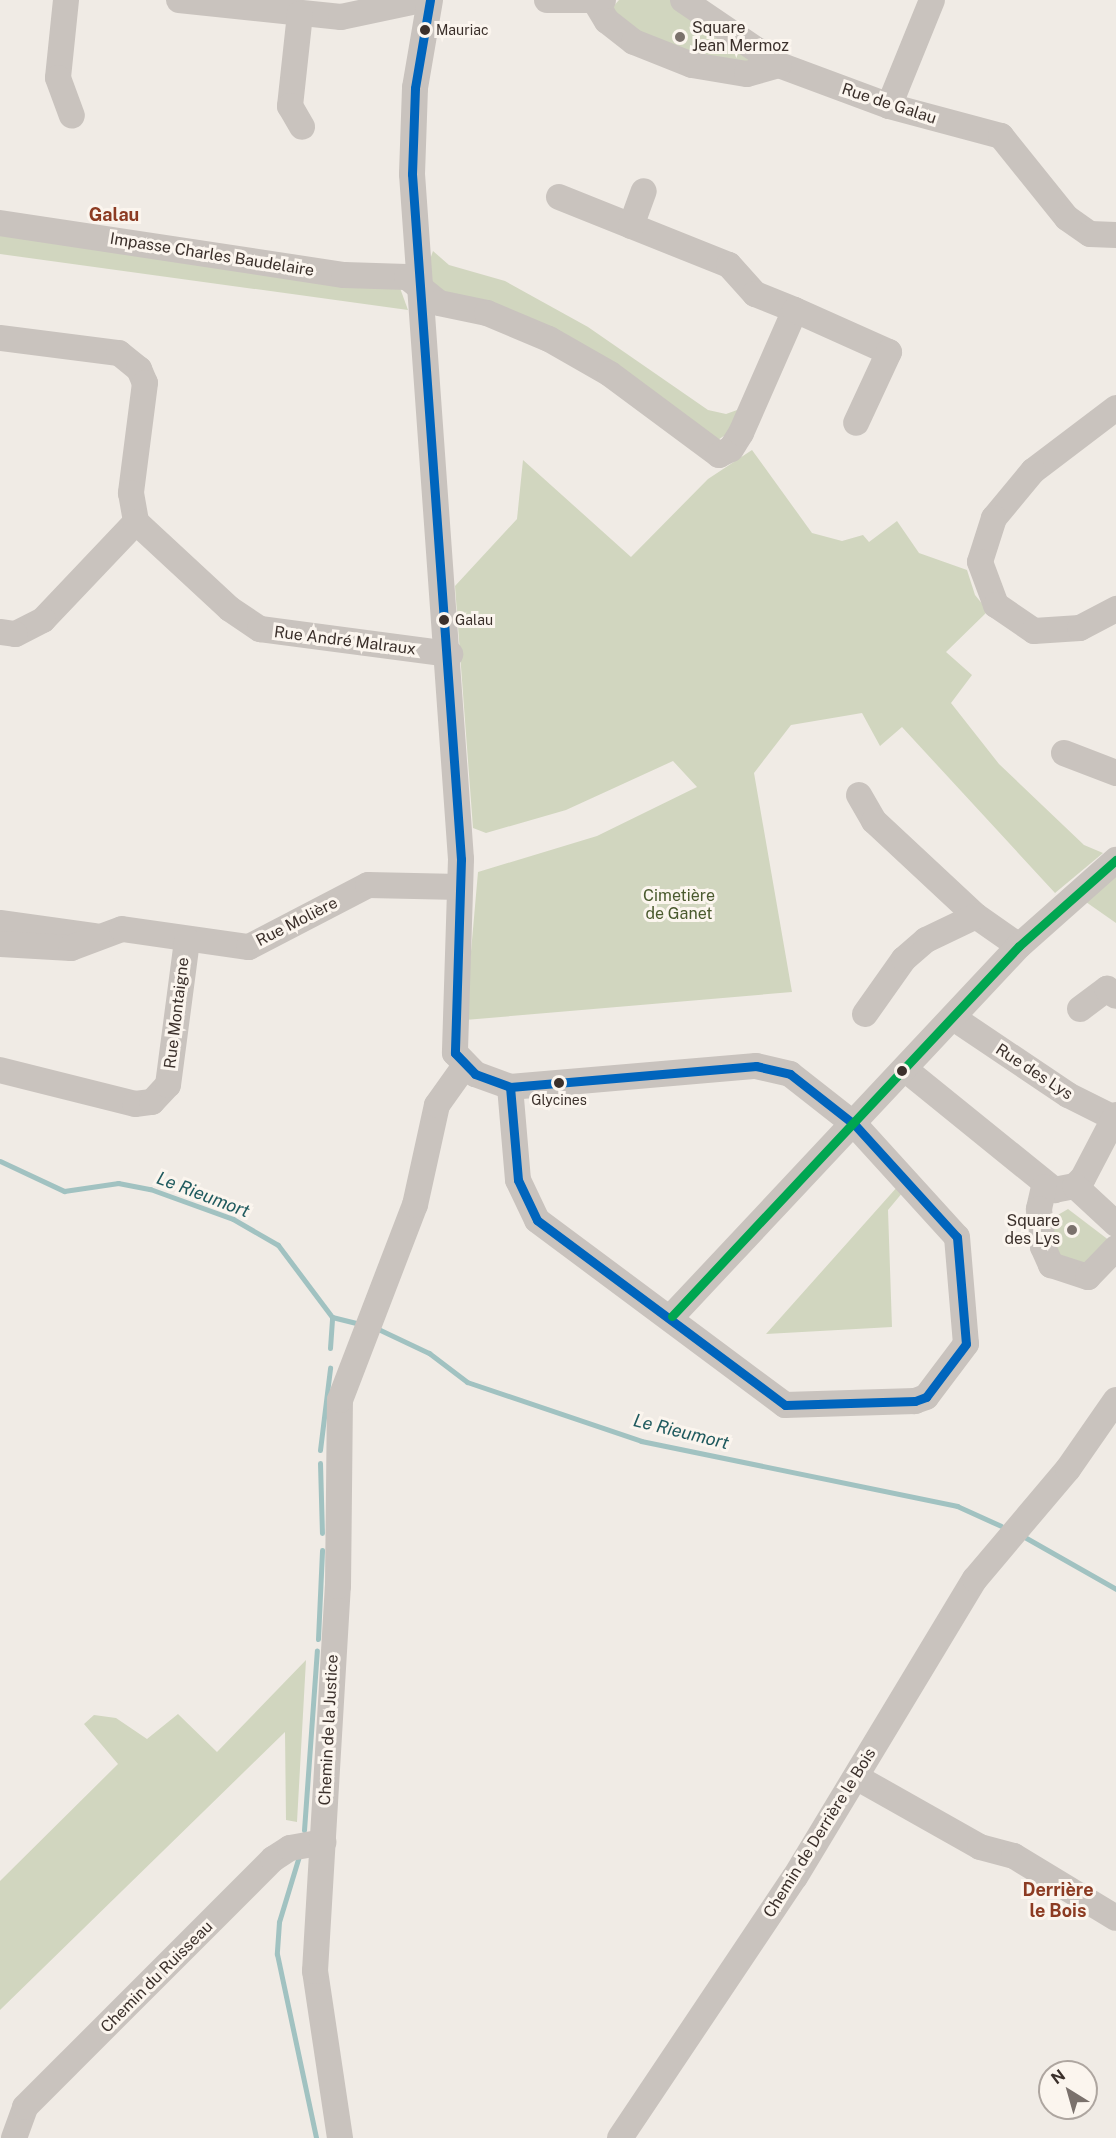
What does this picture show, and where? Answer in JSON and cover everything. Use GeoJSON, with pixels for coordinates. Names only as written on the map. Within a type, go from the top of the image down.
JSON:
{"type":"FeatureCollection","features":[{"type":"Feature","properties":{"kind":"street"},"geometry":{"type":"LineString","coordinates":[[66,0],[58,78],[72,116]]}},
{"type":"Feature","properties":{"kind":"street"},"geometry":{"type":"LineString","coordinates":[[179,0],[300,14],[357,16],[421,0]]}},
{"type":"Feature","properties":{"kind":"street"},"geometry":{"type":"LineString","coordinates":[[430,0],[415,88],[413,153],[450,654],[460,886],[460,1060],[510,1087],[768,1066],[790,1074],[855,1125],[957,1237],[961,1248],[966,1344],[926,1397],[785,1405],[672,1316],[604,1273],[528,1208],[518,1180],[510,1087]]}},
{"type":"Feature","properties":{"kind":"street"},"geometry":{"type":"LineString","coordinates":[[547,0],[599,2],[627,38],[692,65],[747,74],[779,65]]}},
{"type":"Feature","properties":{"kind":"street","name":"Rue de Galau"},"geometry":{"type":"LineString","coordinates":[[683,0],[779,65],[889,106],[1001,136],[1067,218],[1090,234],[1116,235]]}},
{"type":"Feature","properties":{"kind":"street"},"geometry":{"type":"LineString","coordinates":[[889,106],[932,0]]}},
{"type":"Feature","properties":{"kind":"street"},"geometry":{"type":"LineString","coordinates":[[300,14],[290,106],[302,128]]}},
{"type":"Feature","properties":{"kind":"street"},"geometry":{"type":"LineString","coordinates":[[631,226],[644,191]]}},
{"type":"Feature","properties":{"kind":"street"},"geometry":{"type":"LineString","coordinates":[[559,197],[729,265],[755,294],[889,352],[856,423]]}},
{"type":"Feature","properties":{"kind":"street","name":"Impasse Charles Baudelaire"},"geometry":{"type":"LineString","coordinates":[[0,223],[344,275],[407,278],[422,286]]}},
{"type":"Feature","properties":{"kind":"street"},"geometry":{"type":"LineString","coordinates":[[422,286],[439,303],[487,313],[549,339],[610,374],[719,455],[731,449],[741,433],[795,310]]}},
{"type":"Feature","properties":{"kind":"street"},"geometry":{"type":"LineString","coordinates":[[0,339],[119,353],[139,369],[145,383],[131,493],[136,522],[43,620],[15,634],[0,632]]}},
{"type":"Feature","properties":{"kind":"street"},"geometry":{"type":"LineString","coordinates":[[1116,408],[1033,471],[994,518],[980,562],[996,605],[1034,630],[1080,628],[1116,609]]}},
{"type":"Feature","properties":{"kind":"street","name":"Rue André Malraux"},"geometry":{"type":"LineString","coordinates":[[136,522],[230,609],[260,629],[450,654]]}},
{"type":"Feature","properties":{"kind":"street"},"geometry":{"type":"LineString","coordinates":[[1064,753],[1116,773]]}},
{"type":"Feature","properties":{"kind":"street"},"geometry":{"type":"LineString","coordinates":[[859,795],[874,821],[976,916],[1019,946]]}},
{"type":"Feature","properties":{"kind":"street"},"geometry":{"type":"LineString","coordinates":[[672,1316],[955,1019],[1019,946],[1086,883],[1116,860]]}},
{"type":"Feature","properties":{"kind":"street","name":"Rue Molière"},"geometry":{"type":"LineString","coordinates":[[0,944],[60,949],[98,936],[130,929],[187,940],[249,947],[267,942],[377,883],[460,886]]}},
{"type":"Feature","properties":{"kind":"street"},"geometry":{"type":"LineString","coordinates":[[865,1014],[904,959],[926,940],[976,916]]}},
{"type":"Feature","properties":{"kind":"street","name":"Rue Molière"},"geometry":{"type":"LineString","coordinates":[[0,923],[98,936]]}},
{"type":"Feature","properties":{"kind":"street","name":"Rue Montaigne"},"geometry":{"type":"LineString","coordinates":[[0,1070],[135,1104],[152,1102],[168,1085],[187,940]]}},
{"type":"Feature","properties":{"kind":"street"},"geometry":{"type":"LineString","coordinates":[[1080,1009],[1107,988],[1116,996]]}},
{"type":"Feature","properties":{"kind":"street","name":"Rue des Lys"},"geometry":{"type":"LineString","coordinates":[[955,1019],[1068,1095],[1115,1117]]}},
{"type":"Feature","properties":{"kind":"street","name":"Chemin de la Justice"},"geometry":{"type":"LineString","coordinates":[[340,2138],[315,1971],[338,1586],[339,1410],[366,1324],[415,1205],[437,1105],[460,1060]]}},
{"type":"Feature","properties":{"kind":"street"},"geometry":{"type":"LineString","coordinates":[[906,1071],[1044,1187],[1075,1186],[1116,1224]]}},
{"type":"Feature","properties":{"kind":"street"},"geometry":{"type":"LineString","coordinates":[[1075,1186],[1115,1117]]}},
{"type":"Feature","properties":{"kind":"street"},"geometry":{"type":"LineString","coordinates":[[1044,1187],[1039,1209],[1042,1247],[1051,1264],[1079,1278],[1088,1277],[1116,1248]]}},
{"type":"Feature","properties":{"kind":"street","name":"Chemin de Derrière le Bois"},"geometry":{"type":"LineString","coordinates":[[620,2138],[855,1777],[975,1579],[1016,1525],[1068,1468],[1116,1400]]}},
{"type":"Feature","properties":{"kind":"street"},"geometry":{"type":"LineString","coordinates":[[855,1777],[980,1847],[1014,1856],[1116,1918]]}},
{"type":"Feature","properties":{"kind":"street","name":"Chemin du Ruisseau"},"geometry":{"type":"LineString","coordinates":[[14,2138],[25,2107],[273,1859],[290,1848],[322,1842]]}},
{"type":"Feature","properties":{"kind":"green space","name":"Square Jean Mermoz"},"geometry":{"type":"Polygon","coordinates":[[[619,0],[673,0],[709,34],[765,64],[691,55],[628,30],[612,8],[619,0]]]}},
{"type":"Feature","properties":{"kind":"green space"},"geometry":{"type":"Polygon","coordinates":[[[0,230],[400,288],[408,310],[0,254],[0,230]]]}},
{"type":"Feature","properties":{"kind":"green space"},"geometry":{"type":"Polygon","coordinates":[[[433,251],[449,265],[505,281],[588,327],[708,410],[726,414],[740,409],[728,433],[718,440],[433,286],[427,268],[433,251]]]}},
{"type":"Feature","properties":{"kind":"green space","name":"Cimetière de Ganet"},"geometry":{"type":"Polygon","coordinates":[[[752,450],[812,533],[842,541],[863,535],[869,542],[897,521],[919,553],[967,570],[975,595],[988,611],[946,652],[972,675],[951,703],[999,764],[1084,845],[1103,853],[1055,893],[902,727],[880,746],[862,713],[791,725],[754,773],[792,992],[465,1020],[478,872],[597,836],[697,787],[673,761],[566,810],[486,833],[473,828],[455,586],[517,519],[523,460],[631,557],[708,479],[752,450]]]}},
{"type":"Feature","properties":{"kind":"green space"},"geometry":{"type":"Polygon","coordinates":[[[1116,876],[1116,923],[1086,902],[1116,876]]]}},
{"type":"Feature","properties":{"kind":"green space"},"geometry":{"type":"Polygon","coordinates":[[[898,1186],[903,1192],[888,1210],[892,1327],[766,1334],[898,1186]]]}},
{"type":"Feature","properties":{"kind":"green space","name":"Square des Lys"},"geometry":{"type":"Polygon","coordinates":[[[1068,1209],[1110,1241],[1095,1267],[1056,1261],[1051,1219],[1068,1209]]]}},
{"type":"Feature","properties":{"kind":"green space"},"geometry":{"type":"Polygon","coordinates":[[[306,1660],[297,1822],[286,1820],[285,1732],[0,2010],[0,1881],[118,1764],[84,1724],[94,1715],[116,1718],[147,1739],[178,1714],[217,1752],[306,1660]]]}},
{"type":"Feature","properties":{"kind":"waterway","name":"Le Rieumort"},"geometry":{"type":"LineString","coordinates":[[0,1161],[64,1191],[118,1183],[150,1189],[233,1219],[278,1245],[332,1317],[360,1324]]}},
{"type":"Feature","properties":{"kind":"waterway"},"geometry":{"type":"LineString","coordinates":[[330,1348],[332,1317]]}},
{"type":"Feature","properties":{"kind":"waterway","name":"Le Rieumort"},"geometry":{"type":"LineString","coordinates":[[376,1328],[429,1353],[467,1382],[641,1441],[957,1506],[1001,1526]]}},
{"type":"Feature","properties":{"kind":"waterway"},"geometry":{"type":"LineString","coordinates":[[320,1450],[330,1368]]}},
{"type":"Feature","properties":{"kind":"waterway"},"geometry":{"type":"LineString","coordinates":[[320,1463],[322,1533]]}},
{"type":"Feature","properties":{"kind":"waterway","name":"Le Rieumort"},"geometry":{"type":"LineString","coordinates":[[1021,1535],[1116,1589]]}},
{"type":"Feature","properties":{"kind":"waterway"},"geometry":{"type":"LineString","coordinates":[[318,1639],[322,1550]]}},
{"type":"Feature","properties":{"kind":"waterway"},"geometry":{"type":"LineString","coordinates":[[304,1830],[317,1650]]}},
{"type":"Feature","properties":{"kind":"waterway"},"geometry":{"type":"LineString","coordinates":[[299,1856],[279,1922],[277,1954],[316,2138]]}},
{"type":"Feature","properties":{"kind":"transit line"},"geometry":{"type":"LineString","coordinates":[[430,0],[415,88],[412,174],[461,859],[455,1053],[475,1074],[510,1087],[756,1066],[790,1074],[855,1125],[957,1237],[966,1344],[926,1397],[915,1401],[785,1405],[537,1220],[518,1180],[510,1087]]}},
{"type":"Feature","properties":{"kind":"transit line"},"geometry":{"type":"LineString","coordinates":[[672,1316],[1019,946],[1116,860]]}},
{"type":"Feature","properties":{"kind":"place","name":"Mauriac"},"geometry":{"type":"Point","coordinates":[425,30]}},
{"type":"Feature","properties":{"kind":"place","name":"Square Jean Mermoz"},"geometry":{"type":"Point","coordinates":[680,37]}},
{"type":"Feature","properties":{"kind":"place","name":"Galau"},"geometry":{"type":"Point","coordinates":[444,620]}},
{"type":"Feature","properties":{"kind":"place","name":"Glycines"},"geometry":{"type":"Point","coordinates":[559,1083]}},
{"type":"Feature","properties":{"kind":"place","name":"Square des Lys"},"geometry":{"type":"Point","coordinates":[1072,1230]}},
{"type":"Feature","properties":{"kind":"district","name":"Galau"},"geometry":{"type":"Point","coordinates":[114,215]}},
{"type":"Feature","properties":{"kind":"district","name":"Derrière le Bois"},"geometry":{"type":"Point","coordinates":[1058,1901]}}]}
